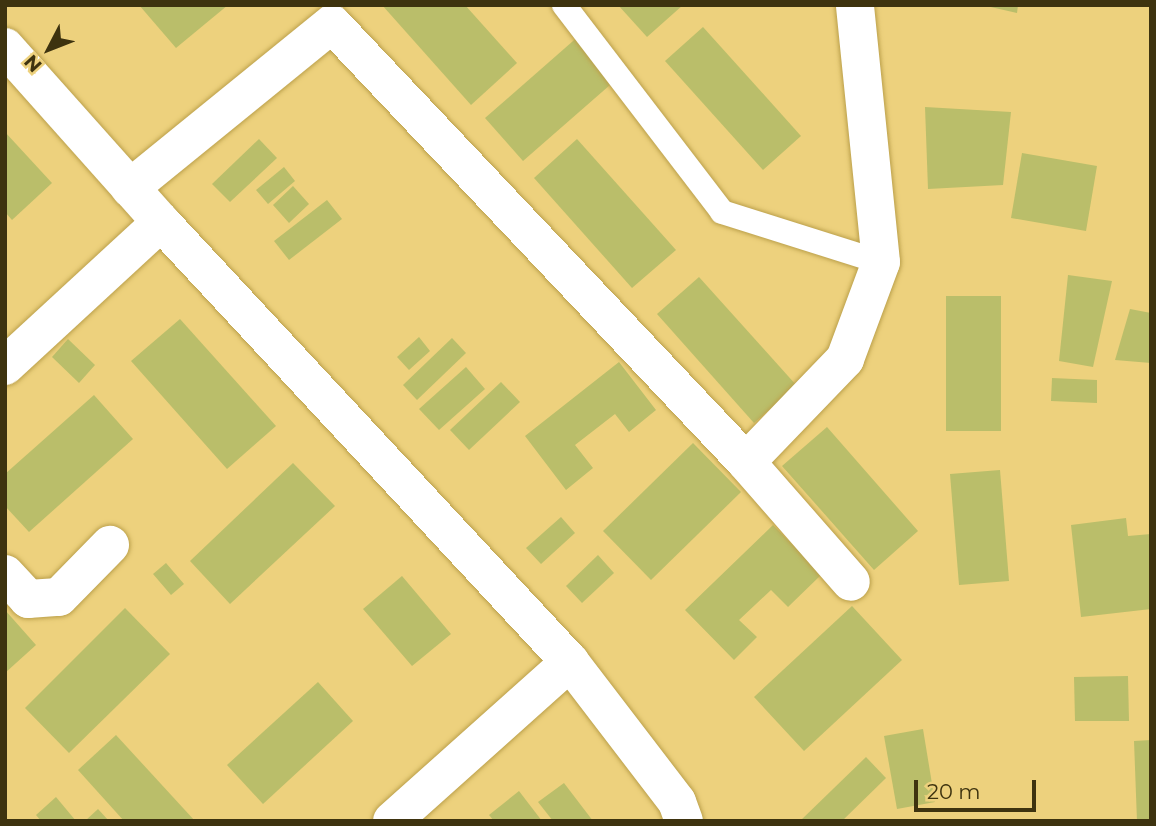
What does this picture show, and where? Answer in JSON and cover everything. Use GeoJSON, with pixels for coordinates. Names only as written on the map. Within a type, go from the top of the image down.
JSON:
{"type":"FeatureCollection","features":[{"type":"Feature","properties":{"kind":"street"},"geometry":{"type":"LineString","coordinates":[[746,462],[845,359],[881,262],[855,5]]}},
{"type":"Feature","properties":{"kind":"street"},"geometry":{"type":"LineString","coordinates":[[130,188],[325,15],[746,462],[852,582]]}},
{"type":"Feature","properties":{"kind":"street"},"geometry":{"type":"LineString","coordinates":[[5,47],[161,222],[570,662],[677,802],[684,821]]}},
{"type":"Feature","properties":{"kind":"street"},"geometry":{"type":"LineString","coordinates":[[5,366],[161,222]]}},
{"type":"Feature","properties":{"kind":"street"},"geometry":{"type":"LineString","coordinates":[[5,574],[28,599],[59,597],[110,545]]}},
{"type":"Feature","properties":{"kind":"street"},"geometry":{"type":"LineString","coordinates":[[392,821],[570,662]]}},
{"type":"Feature","properties":{"kind":"lane"},"geometry":{"type":"LineString","coordinates":[[564,5],[722,212],[881,262]]}},
{"type":"Feature","properties":{"kind":"building"},"geometry":{"type":"Polygon","coordinates":[[[139,5],[228,5],[176,48],[139,5]]]}},
{"type":"Feature","properties":{"kind":"building"},"geometry":{"type":"Polygon","coordinates":[[[382,5],[465,5],[517,63],[471,105],[382,5]]]}},
{"type":"Feature","properties":{"kind":"building"},"geometry":{"type":"Polygon","coordinates":[[[618,5],[683,5],[647,37],[618,5]]]}},
{"type":"Feature","properties":{"kind":"building"},"geometry":{"type":"Polygon","coordinates":[[[982,5],[1018,5],[1017,13],[982,5]]]}},
{"type":"Feature","properties":{"kind":"building"},"geometry":{"type":"Polygon","coordinates":[[[703,27],[801,136],[763,170],[665,61],[703,27]]]}},
{"type":"Feature","properties":{"kind":"building"},"geometry":{"type":"Polygon","coordinates":[[[581,34],[618,78],[523,161],[485,118],[581,34]]]}},
{"type":"Feature","properties":{"kind":"building"},"geometry":{"type":"Polygon","coordinates":[[[925,107],[1011,112],[1003,185],[928,189],[925,107]]]}},
{"type":"Feature","properties":{"kind":"building"},"geometry":{"type":"Polygon","coordinates":[[[5,132],[52,183],[12,220],[5,212],[5,132]]]}},
{"type":"Feature","properties":{"kind":"building"},"geometry":{"type":"Polygon","coordinates":[[[259,139],[277,158],[230,202],[212,184],[259,139]]]}},
{"type":"Feature","properties":{"kind":"building"},"geometry":{"type":"Polygon","coordinates":[[[577,139],[676,250],[632,288],[534,178],[577,139]]]}},
{"type":"Feature","properties":{"kind":"building"},"geometry":{"type":"Polygon","coordinates":[[[1022,153],[1097,166],[1086,231],[1011,218],[1022,153]]]}},
{"type":"Feature","properties":{"kind":"building"},"geometry":{"type":"Polygon","coordinates":[[[284,167],[295,181],[268,204],[256,190],[284,167]]]}},
{"type":"Feature","properties":{"kind":"building"},"geometry":{"type":"Polygon","coordinates":[[[293,186],[309,204],[289,223],[273,205],[293,186]]]}},
{"type":"Feature","properties":{"kind":"building"},"geometry":{"type":"Polygon","coordinates":[[[327,200],[342,219],[289,260],[274,241],[327,200]]]}},
{"type":"Feature","properties":{"kind":"building"},"geometry":{"type":"Polygon","coordinates":[[[1068,275],[1112,281],[1093,367],[1059,361],[1068,275]]]}},
{"type":"Feature","properties":{"kind":"building"},"geometry":{"type":"Polygon","coordinates":[[[699,277],[797,386],[754,423],[657,314],[699,277]]]}},
{"type":"Feature","properties":{"kind":"building"},"geometry":{"type":"Polygon","coordinates":[[[946,296],[1001,296],[1001,431],[946,431],[946,296]]]}},
{"type":"Feature","properties":{"kind":"building"},"geometry":{"type":"Polygon","coordinates":[[[1130,309],[1151,313],[1151,363],[1115,360],[1130,309]]]}},
{"type":"Feature","properties":{"kind":"building"},"geometry":{"type":"Polygon","coordinates":[[[180,319],[276,426],[227,469],[131,361],[180,319]]]}},
{"type":"Feature","properties":{"kind":"building"},"geometry":{"type":"Polygon","coordinates":[[[419,337],[430,351],[409,370],[397,357],[419,337]]]}},
{"type":"Feature","properties":{"kind":"building"},"geometry":{"type":"Polygon","coordinates":[[[452,338],[466,353],[417,400],[403,385],[452,338]]]}},
{"type":"Feature","properties":{"kind":"building"},"geometry":{"type":"Polygon","coordinates":[[[68,339],[95,365],[79,383],[52,357],[68,339]]]}},
{"type":"Feature","properties":{"kind":"building"},"geometry":{"type":"Polygon","coordinates":[[[619,362],[656,410],[629,432],[615,414],[575,445],[593,468],[566,490],[525,436],[619,362]]]}},
{"type":"Feature","properties":{"kind":"building"},"geometry":{"type":"Polygon","coordinates":[[[466,367],[485,389],[439,430],[419,409],[466,367]]]}},
{"type":"Feature","properties":{"kind":"building"},"geometry":{"type":"Polygon","coordinates":[[[1052,378],[1097,380],[1097,403],[1051,401],[1052,378]]]}},
{"type":"Feature","properties":{"kind":"building"},"geometry":{"type":"Polygon","coordinates":[[[501,382],[520,402],[469,450],[450,430],[501,382]]]}},
{"type":"Feature","properties":{"kind":"building"},"geometry":{"type":"Polygon","coordinates":[[[94,395],[133,439],[29,532],[5,506],[5,474],[94,395]]]}},
{"type":"Feature","properties":{"kind":"building"},"geometry":{"type":"Polygon","coordinates":[[[827,427],[918,531],[874,570],[782,466],[827,427]]]}},
{"type":"Feature","properties":{"kind":"building"},"geometry":{"type":"Polygon","coordinates":[[[693,443],[741,492],[651,580],[603,531],[693,443]]]}},
{"type":"Feature","properties":{"kind":"building"},"geometry":{"type":"Polygon","coordinates":[[[293,463],[335,506],[230,604],[190,561],[293,463]]]}},
{"type":"Feature","properties":{"kind":"building"},"geometry":{"type":"Polygon","coordinates":[[[1000,470],[1009,581],[959,585],[950,474],[1000,470]]]}},
{"type":"Feature","properties":{"kind":"building"},"geometry":{"type":"Polygon","coordinates":[[[561,517],[575,533],[541,564],[526,548],[561,517]]]}},
{"type":"Feature","properties":{"kind":"building"},"geometry":{"type":"Polygon","coordinates":[[[1126,518],[1128,536],[1151,534],[1151,609],[1081,617],[1071,525],[1126,518]]]}},
{"type":"Feature","properties":{"kind":"building"},"geometry":{"type":"Polygon","coordinates":[[[773,525],[822,574],[788,607],[771,590],[739,620],[757,637],[734,660],[685,610],[773,525]]]}},
{"type":"Feature","properties":{"kind":"building"},"geometry":{"type":"Polygon","coordinates":[[[598,555],[614,573],[582,603],[566,586],[598,555]]]}},
{"type":"Feature","properties":{"kind":"building"},"geometry":{"type":"Polygon","coordinates":[[[166,563],[184,584],[171,595],[153,574],[166,563]]]}},
{"type":"Feature","properties":{"kind":"building"},"geometry":{"type":"Polygon","coordinates":[[[402,576],[451,634],[412,666],[363,609],[402,576]]]}},
{"type":"Feature","properties":{"kind":"building"},"geometry":{"type":"Polygon","coordinates":[[[852,606],[902,660],[804,751],[754,697],[852,606]]]}},
{"type":"Feature","properties":{"kind":"building"},"geometry":{"type":"Polygon","coordinates":[[[125,608],[170,654],[69,753],[25,708],[125,608]]]}},
{"type":"Feature","properties":{"kind":"building"},"geometry":{"type":"Polygon","coordinates":[[[5,610],[36,645],[5,673],[5,610]]]}},
{"type":"Feature","properties":{"kind":"building"},"geometry":{"type":"Polygon","coordinates":[[[1128,676],[1129,721],[1075,721],[1074,677],[1128,676]]]}},
{"type":"Feature","properties":{"kind":"building"},"geometry":{"type":"Polygon","coordinates":[[[318,682],[353,721],[263,804],[227,765],[318,682]]]}},
{"type":"Feature","properties":{"kind":"building"},"geometry":{"type":"Polygon","coordinates":[[[923,729],[935,802],[897,809],[884,736],[923,729]]]}},
{"type":"Feature","properties":{"kind":"building"},"geometry":{"type":"Polygon","coordinates":[[[116,735],[195,821],[124,821],[78,770],[116,735]]]}},
{"type":"Feature","properties":{"kind":"building"},"geometry":{"type":"Polygon","coordinates":[[[1151,740],[1151,821],[1137,821],[1134,741],[1151,740]]]}},
{"type":"Feature","properties":{"kind":"building"},"geometry":{"type":"Polygon","coordinates":[[[866,757],[886,778],[842,821],[800,821],[866,757]]]}},
{"type":"Feature","properties":{"kind":"building"},"geometry":{"type":"Polygon","coordinates":[[[564,783],[593,821],[553,821],[538,802],[564,783]]]}},
{"type":"Feature","properties":{"kind":"building"},"geometry":{"type":"Polygon","coordinates":[[[519,791],[542,821],[494,821],[489,815],[519,791]]]}},
{"type":"Feature","properties":{"kind":"building"},"geometry":{"type":"Polygon","coordinates":[[[56,797],[76,821],[41,821],[36,815],[56,797]]]}},
{"type":"Feature","properties":{"kind":"building"},"geometry":{"type":"Polygon","coordinates":[[[98,809],[109,821],[85,821],[98,809]]]}}]}
